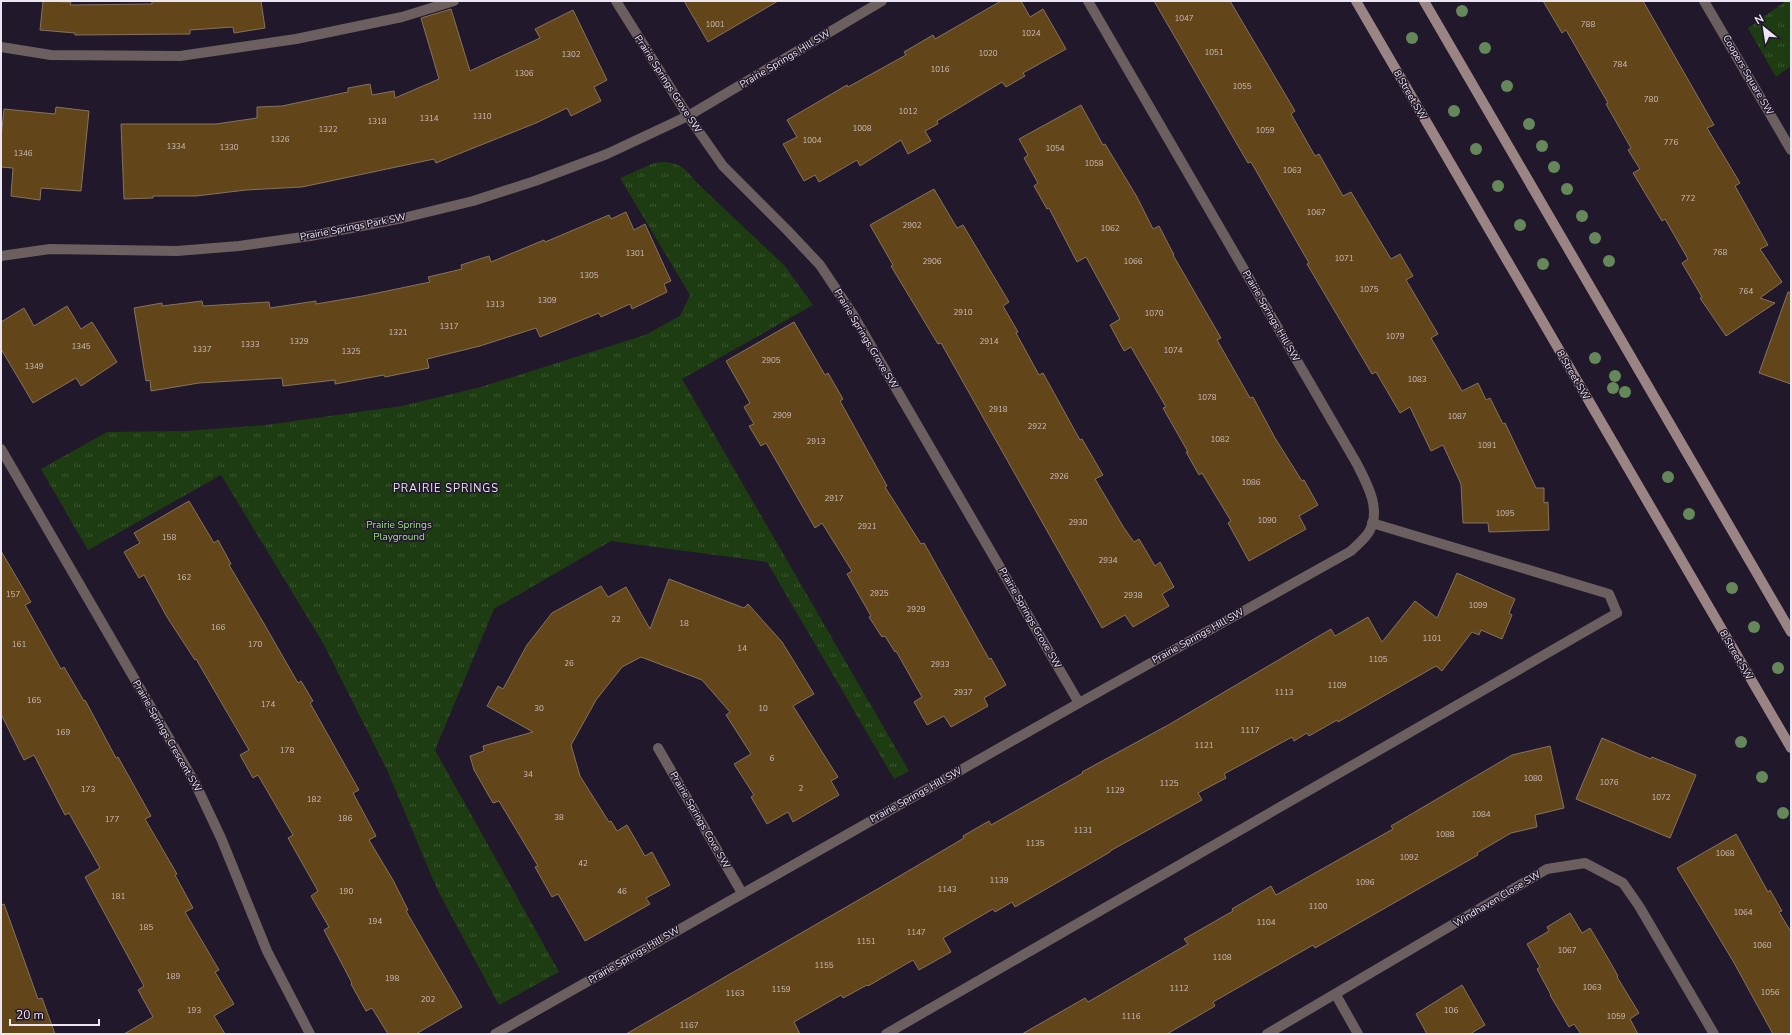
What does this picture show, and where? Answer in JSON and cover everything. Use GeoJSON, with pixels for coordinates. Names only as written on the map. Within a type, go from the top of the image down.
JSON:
{"type":"FeatureCollection","features":[{"type":"Feature","properties":{"kind":"main road","name":"8 Street SW"},"geometry":{"type":"LineString","coordinates":[[1356,1],[1791,748]]}},
{"type":"Feature","properties":{"kind":"main road"},"geometry":{"type":"LineString","coordinates":[[1424,1],[1791,632]]}},
{"type":"Feature","properties":{"kind":"street"},"geometry":{"type":"LineString","coordinates":[[1,47],[51,56],[180,56],[296,39],[402,17],[454,1]]}},
{"type":"Feature","properties":{"kind":"street","name":"Prairie Springs Grove SW"},"geometry":{"type":"LineString","coordinates":[[616,1],[688,116],[723,166],[820,265],[852,313],[1079,703]]}},
{"type":"Feature","properties":{"kind":"street","name":"Prairie Springs Hill SW"},"geometry":{"type":"LineString","coordinates":[[688,116],[882,1]]}},
{"type":"Feature","properties":{"kind":"street","name":"Prairie Springs Hill SW"},"geometry":{"type":"LineString","coordinates":[[494,1034],[1351,551],[1370,531],[1374,509],[1370,490],[1357,464],[1088,1]]}},
{"type":"Feature","properties":{"kind":"street","name":"Coopers Square SW"},"geometry":{"type":"LineString","coordinates":[[1704,1],[1791,150]]}},
{"type":"Feature","properties":{"kind":"street","name":"Prairie Springs Park SW"},"geometry":{"type":"LineString","coordinates":[[1,256],[50,249],[177,251],[239,246],[310,236],[403,218],[473,201],[535,181],[607,154],[688,116]]}},
{"type":"Feature","properties":{"kind":"street","name":"Prairie Springs Crescent SW"},"geometry":{"type":"LineString","coordinates":[[1,449],[194,783],[221,838],[266,952],[310,1034]]}},
{"type":"Feature","properties":{"kind":"street"},"geometry":{"type":"LineString","coordinates":[[886,1034],[1617,613],[1610,594],[1372,523]]}},
{"type":"Feature","properties":{"kind":"street","name":"Prairie Springs Cove SW"},"geometry":{"type":"LineString","coordinates":[[658,748],[742,894]]}},
{"type":"Feature","properties":{"kind":"street","name":"Windhaven Close SW"},"geometry":{"type":"LineString","coordinates":[[1267,1034],[1336,995],[1547,870],[1585,863],[1623,884],[1639,906],[1714,1034]]}},
{"type":"Feature","properties":{"kind":"street"},"geometry":{"type":"LineString","coordinates":[[1336,995],[1358,1034]]}},
{"type":"Feature","properties":{"kind":"green space"},"geometry":{"type":"Polygon","coordinates":[[[1786,1],[1791,1],[1791,66],[1776,77],[1748,28],[1786,1]]]}},
{"type":"Feature","properties":{"kind":"green space","name":"Prairie Springs Playground"},"geometry":{"type":"Polygon","coordinates":[[[664,162],[675,164],[683,168],[784,265],[813,305],[682,379],[909,771],[894,779],[767,562],[611,541],[494,609],[435,750],[559,972],[499,1005],[437,889],[388,772],[323,643],[221,475],[88,550],[41,469],[107,432],[186,431],[265,425],[402,406],[481,387],[645,335],[680,316],[690,295],[620,178],[654,163],[664,162]]]}},
{"type":"Feature","properties":{"kind":"building"},"geometry":{"type":"Polygon","coordinates":[[[43,1],[71,2],[70,5],[152,4],[152,1],[261,1],[265,28],[234,33],[233,27],[190,30],[190,34],[75,35],[75,33],[40,30],[43,1]]]}},
{"type":"Feature","properties":{"kind":"building"},"geometry":{"type":"Polygon","coordinates":[[[684,1],[778,1],[708,42],[684,1]]]}},
{"type":"Feature","properties":{"kind":"building"},"geometry":{"type":"Polygon","coordinates":[[[1001,1],[1021,1],[1030,17],[1043,9],[1066,49],[1023,73],[1025,76],[1006,87],[1002,82],[937,121],[938,124],[925,131],[931,141],[908,154],[901,140],[860,166],[857,160],[819,182],[815,175],[804,181],[783,144],[797,137],[787,120],[847,85],[848,87],[906,55],[904,52],[933,35],[935,39],[1001,1]]]}},
{"type":"Feature","properties":{"kind":"building"},"geometry":{"type":"Polygon","coordinates":[[[1154,1],[1230,1],[1295,111],[1291,114],[1315,156],[1319,154],[1343,196],[1351,192],[1391,259],[1400,254],[1413,276],[1406,280],[1438,334],[1431,338],[1462,391],[1478,383],[1486,400],[1490,398],[1503,424],[1505,423],[1536,488],[1544,488],[1544,503],[1548,502],[1549,530],[1489,532],[1488,523],[1463,523],[1461,484],[1443,445],[1431,451],[1410,407],[1400,413],[1376,372],[1372,374],[1307,264],[1309,263],[1251,162],[1248,163],[1154,1]]]}},
{"type":"Feature","properties":{"kind":"building"},"geometry":{"type":"Polygon","coordinates":[[[1543,1],[1643,1],[1714,125],[1707,128],[1740,183],[1735,186],[1768,245],[1760,249],[1782,282],[1760,298],[1775,303],[1726,336],[1700,298],[1702,297],[1682,263],[1688,259],[1665,219],[1662,221],[1633,173],[1640,169],[1628,150],[1631,148],[1606,104],[1608,103],[1566,30],[1562,33],[1543,1]]]}},
{"type":"Feature","properties":{"kind":"building"},"geometry":{"type":"Polygon","coordinates":[[[451,9],[470,71],[540,38],[535,29],[573,10],[607,80],[594,87],[601,101],[571,116],[567,108],[536,123],[436,163],[434,159],[302,187],[246,190],[196,196],[153,196],[153,198],[124,199],[121,124],[216,124],[257,118],[257,107],[282,106],[348,92],[348,88],[370,84],[372,95],[394,91],[395,98],[439,79],[421,18],[451,9]]]}},
{"type":"Feature","properties":{"kind":"building"},"geometry":{"type":"Polygon","coordinates":[[[1081,105],[1103,145],[1105,144],[1137,197],[1153,229],[1159,226],[1173,255],[1221,338],[1217,340],[1250,398],[1253,397],[1275,438],[1302,481],[1304,480],[1318,505],[1299,516],[1306,529],[1249,561],[1228,523],[1231,521],[1202,473],[1199,475],[1163,408],[1166,407],[1131,347],[1124,351],[1110,325],[1120,319],[1086,257],[1077,262],[1049,208],[1047,209],[1034,186],[1038,183],[1024,158],[1028,155],[1019,139],[1081,105]]]}},
{"type":"Feature","properties":{"kind":"building"},"geometry":{"type":"Polygon","coordinates":[[[56,107],[89,111],[81,191],[41,188],[40,200],[11,196],[13,168],[1,167],[1,138],[4,109],[55,114],[56,107]]]}},
{"type":"Feature","properties":{"kind":"building"},"geometry":{"type":"Polygon","coordinates":[[[934,189],[957,228],[963,225],[1009,302],[1003,306],[1018,332],[1016,333],[1039,375],[1043,373],[1080,440],[1082,439],[1103,475],[1095,479],[1124,528],[1134,542],[1139,539],[1155,566],[1160,562],[1174,587],[1162,594],[1169,606],[1133,627],[1125,615],[1102,628],[941,343],[938,344],[891,266],[893,265],[870,225],[934,189]]]}},
{"type":"Feature","properties":{"kind":"building"},"geometry":{"type":"Polygon","coordinates":[[[626,212],[634,230],[645,224],[671,281],[664,284],[667,292],[632,309],[630,304],[601,317],[599,313],[540,337],[536,328],[480,346],[427,359],[429,368],[385,377],[384,375],[335,384],[335,380],[283,386],[282,378],[199,383],[151,391],[150,380],[146,381],[134,308],[162,303],[162,306],[202,301],[203,306],[269,302],[270,308],[316,301],[316,304],[363,296],[430,282],[428,277],[462,269],[461,265],[489,256],[491,262],[544,240],[545,242],[609,215],[611,219],[626,212]]]}},
{"type":"Feature","properties":{"kind":"building"},"geometry":{"type":"Polygon","coordinates":[[[1788,292],[1791,292],[1791,384],[1759,373],[1788,292]]]}},
{"type":"Feature","properties":{"kind":"building"},"geometry":{"type":"Polygon","coordinates":[[[67,306],[81,329],[92,322],[117,362],[81,386],[76,378],[33,403],[1,349],[1,322],[24,308],[34,326],[67,306]]]}},
{"type":"Feature","properties":{"kind":"building"},"geometry":{"type":"Polygon","coordinates":[[[794,322],[825,375],[828,373],[843,399],[840,401],[887,486],[885,487],[921,544],[924,543],[989,659],[991,658],[1006,685],[984,698],[988,706],[951,727],[944,716],[927,725],[914,702],[922,697],[896,651],[895,652],[885,636],[882,637],[869,617],[871,616],[847,574],[852,571],[822,523],[815,528],[766,443],[761,446],[749,426],[754,424],[744,407],[750,403],[726,361],[794,322]]]}},
{"type":"Feature","properties":{"kind":"building"},"geometry":{"type":"Polygon","coordinates":[[[189,501],[214,543],[218,540],[231,564],[229,565],[298,683],[301,681],[313,701],[310,703],[359,790],[353,793],[376,836],[369,840],[393,880],[408,910],[406,911],[462,1007],[416,1034],[388,1034],[372,1008],[366,1011],[324,930],[329,927],[311,896],[318,891],[288,838],[293,835],[258,775],[253,778],[240,755],[249,750],[196,659],[195,660],[167,617],[144,575],[139,578],[124,552],[140,543],[134,533],[189,501]]]}},
{"type":"Feature","properties":{"kind":"building"},"geometry":{"type":"Polygon","coordinates":[[[1,551],[31,602],[25,605],[61,669],[64,667],[84,701],[85,700],[116,758],[118,757],[151,816],[145,819],[177,874],[175,875],[193,908],[185,912],[219,970],[215,972],[234,1004],[214,1016],[225,1034],[124,1034],[153,1017],[138,990],[144,986],[85,877],[100,868],[69,813],[65,815],[34,755],[24,760],[1,714],[1,551]]]}},
{"type":"Feature","properties":{"kind":"building"},"geometry":{"type":"Polygon","coordinates":[[[1457,573],[1515,599],[1509,613],[1512,615],[1502,639],[1481,630],[1479,635],[1472,632],[1442,671],[1436,666],[1338,722],[1337,720],[1309,736],[1307,733],[1294,741],[1292,737],[1224,774],[1226,778],[1198,793],[1202,800],[1110,851],[1015,907],[1012,902],[995,912],[993,909],[943,938],[951,952],[919,970],[913,960],[868,986],[867,985],[843,998],[841,995],[794,1022],[800,1034],[626,1034],[881,887],[964,838],[963,836],[989,821],[991,825],[1083,773],[1082,772],[1170,724],[1331,629],[1335,636],[1368,617],[1382,642],[1415,601],[1437,618],[1457,573]]]}},
{"type":"Feature","properties":{"kind":"building"},"geometry":{"type":"Polygon","coordinates":[[[669,579],[744,608],[748,604],[782,642],[814,694],[793,706],[838,777],[831,781],[839,795],[793,822],[788,812],[767,824],[751,797],[754,795],[734,764],[751,754],[726,715],[730,712],[702,680],[641,657],[622,667],[596,700],[571,745],[580,776],[609,822],[611,821],[617,831],[627,825],[645,856],[652,852],[670,885],[646,898],[650,904],[585,941],[558,894],[552,897],[535,867],[538,866],[499,801],[493,803],[474,770],[470,756],[484,751],[483,746],[533,732],[487,706],[498,686],[503,689],[527,645],[552,613],[601,586],[608,597],[626,587],[650,629],[669,579]]]}},
{"type":"Feature","properties":{"kind":"building"},"geometry":{"type":"Polygon","coordinates":[[[1602,738],[1651,759],[1652,757],[1696,775],[1670,838],[1576,799],[1602,738]]]}},
{"type":"Feature","properties":{"kind":"building"},"geometry":{"type":"Polygon","coordinates":[[[1550,746],[1564,808],[1535,815],[1537,827],[1511,833],[1477,853],[1478,855],[1315,948],[1313,945],[1213,1002],[1215,1006],[1167,1034],[1022,1034],[1085,998],[1088,1002],[1188,944],[1184,939],[1233,911],[1232,909],[1271,886],[1276,895],[1393,829],[1391,826],[1512,755],[1550,746]]]}},
{"type":"Feature","properties":{"kind":"building"},"geometry":{"type":"Polygon","coordinates":[[[1736,834],[1768,892],[1770,890],[1782,911],[1779,912],[1791,932],[1791,1034],[1773,1034],[1733,961],[1677,868],[1736,834]]]}},
{"type":"Feature","properties":{"kind":"building"},"geometry":{"type":"Polygon","coordinates":[[[4,904],[38,999],[42,998],[55,1034],[1,1034],[1,905],[4,904]]]}},
{"type":"Feature","properties":{"kind":"building"},"geometry":{"type":"Polygon","coordinates":[[[1570,913],[1582,933],[1590,928],[1639,1013],[1630,1019],[1638,1034],[1581,1034],[1574,1024],[1569,1027],[1550,995],[1537,969],[1540,967],[1527,944],[1549,931],[1547,927],[1570,913]]]}},
{"type":"Feature","properties":{"kind":"building"},"geometry":{"type":"Polygon","coordinates":[[[1462,985],[1485,1025],[1470,1034],[1427,1034],[1416,1014],[1462,985]]]}},
{"type":"Feature","properties":{"kind":"district","name":"PRAIRIE SPRINGS"},"geometry":{"type":"Point","coordinates":[446,488]}}]}
